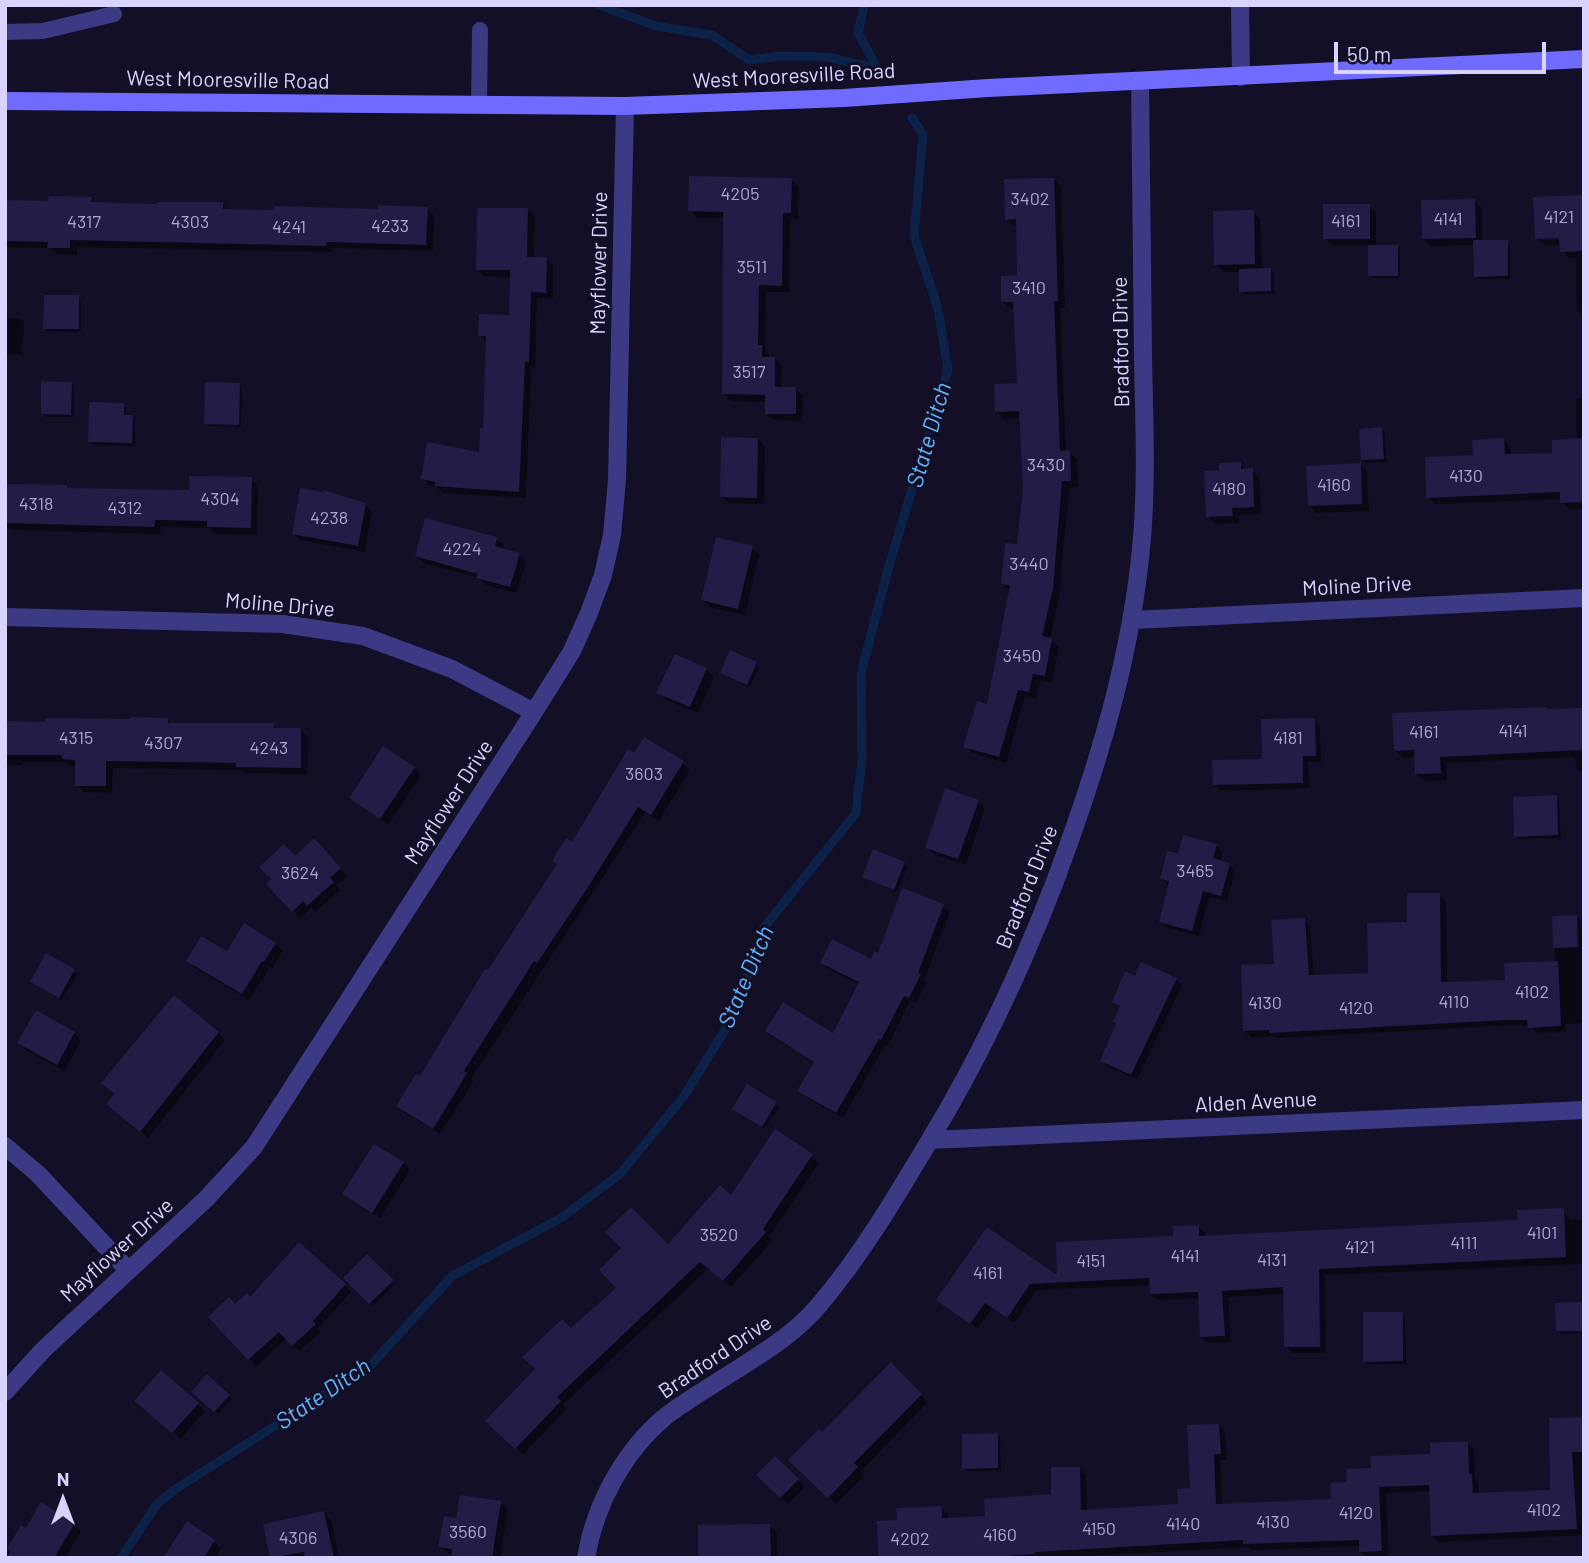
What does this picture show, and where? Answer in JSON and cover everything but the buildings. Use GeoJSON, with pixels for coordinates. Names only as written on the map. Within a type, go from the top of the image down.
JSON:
{"type":"FeatureCollection","features":[{"type":"Feature","properties":{"kind":"main road","name":"West Mooresville Road"},"geometry":{"type":"LineString","coordinates":[[5,101],[625,106],[844,98],[1584,59]]}},
{"type":"Feature","properties":{"kind":"street"},"geometry":{"type":"LineString","coordinates":[[1240,5],[1241,77]]}},
{"type":"Feature","properties":{"kind":"street","name":"Bradford Drive"},"geometry":{"type":"LineString","coordinates":[[586,1558],[588,1543],[601,1505],[619,1471],[643,1440],[671,1412],[792,1333],[819,1306],[878,1223],[962,1085],[998,1016],[1040,921],[1068,848],[1115,700],[1132,620],[1142,537],[1145,484],[1140,81]]}},
{"type":"Feature","properties":{"kind":"street","name":"Mayflower Drive"},"geometry":{"type":"LineString","coordinates":[[5,1392],[43,1350],[239,1166],[268,1128],[572,651],[603,575],[612,535],[617,480],[625,106]]}},
{"type":"Feature","properties":{"kind":"street","name":"Moline Drive"},"geometry":{"type":"LineString","coordinates":[[1132,620],[1584,598]]}},
{"type":"Feature","properties":{"kind":"street","name":"Moline Drive"},"geometry":{"type":"LineString","coordinates":[[5,617],[283,624],[349,634],[427,658],[534,712]]}},
{"type":"Feature","properties":{"kind":"street","name":"Alden Avenue"},"geometry":{"type":"LineString","coordinates":[[930,1140],[1584,1110]]}},
{"type":"Feature","properties":{"kind":"street"},"geometry":{"type":"LineString","coordinates":[[5,1146],[38,1174],[128,1270]]}},
{"type":"Feature","properties":{"kind":"lane"},"geometry":{"type":"LineString","coordinates":[[5,32],[43,31],[114,14]]}},
{"type":"Feature","properties":{"kind":"lane"},"geometry":{"type":"LineString","coordinates":[[479,105],[480,30]]}},
{"type":"Feature","properties":{"kind":"waterway"},"geometry":{"type":"LineString","coordinates":[[599,5],[656,26],[712,35],[749,60],[781,56],[828,57],[879,69]]}},
{"type":"Feature","properties":{"kind":"waterway","name":"State Ditch"},"geometry":{"type":"LineString","coordinates":[[864,5],[858,33],[879,71]]}},
{"type":"Feature","properties":{"kind":"waterway","name":"State Ditch"},"geometry":{"type":"LineString","coordinates":[[121,1558],[157,1504],[174,1490],[371,1365],[452,1276],[561,1218],[620,1174],[684,1096],[735,1014],[762,930],[856,813],[862,759],[861,673],[889,566],[948,369],[938,309],[914,235],[923,134],[912,118]]}}]}
